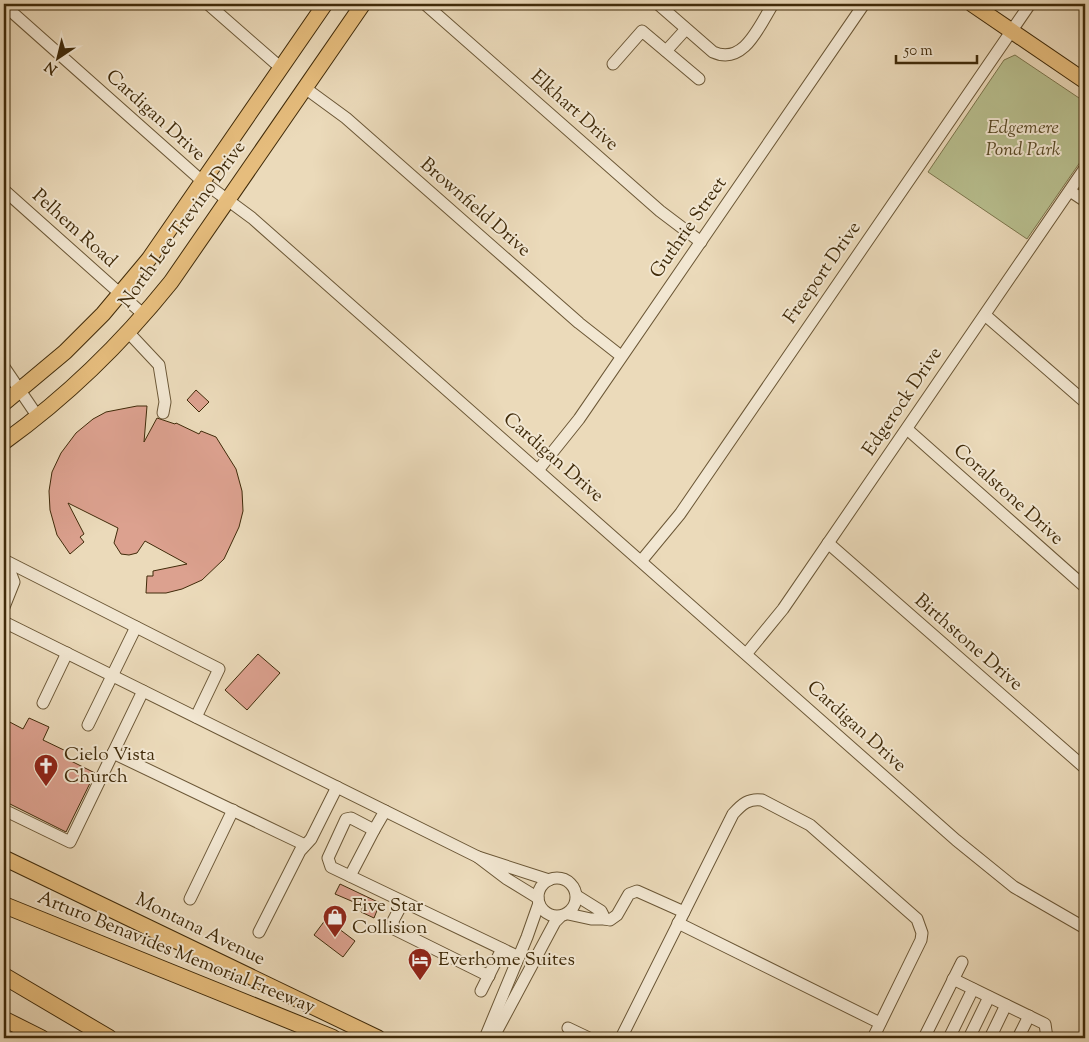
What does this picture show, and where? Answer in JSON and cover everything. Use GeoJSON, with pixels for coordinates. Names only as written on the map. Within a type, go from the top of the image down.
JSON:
{"type":"FeatureCollection","features":[{"type":"Feature","properties":{"kind":"highway","name":"Arturo Benavides Memorial Freeway"},"geometry":{"type":"LineString","coordinates":[[4,906],[333,1038]]}},
{"type":"Feature","properties":{"kind":"highway"},"geometry":{"type":"LineString","coordinates":[[4,976],[109,1038]]}},
{"type":"Feature","properties":{"kind":"main road","name":"North Lee Trevino Drive"},"geometry":{"type":"LineString","coordinates":[[4,403],[65,352],[120,294],[148,260],[325,4]]}},
{"type":"Feature","properties":{"kind":"main road","name":"North Lee Trevino Drive"},"geometry":{"type":"LineString","coordinates":[[4,442],[38,417],[74,386],[144,315],[171,282],[363,4]]}},
{"type":"Feature","properties":{"kind":"main road"},"geometry":{"type":"LineString","coordinates":[[972,4],[1085,81]]}},
{"type":"Feature","properties":{"kind":"main road","name":"Montana Avenue"},"geometry":{"type":"LineString","coordinates":[[4,858],[378,1038]]}},
{"type":"Feature","properties":{"kind":"main road"},"geometry":{"type":"LineString","coordinates":[[4,1019],[42,1038]]}},
{"type":"Feature","properties":{"kind":"street"},"geometry":{"type":"LineString","coordinates":[[208,4],[281,68]]}},
{"type":"Feature","properties":{"kind":"street","name":"Elkhart Drive"},"geometry":{"type":"LineString","coordinates":[[425,4],[660,211],[701,242]]}},
{"type":"Feature","properties":{"kind":"street"},"geometry":{"type":"LineString","coordinates":[[658,4],[712,52],[723,56],[734,55],[744,49],[773,4]]}},
{"type":"Feature","properties":{"kind":"street","name":"Guthrie Street"},"geometry":{"type":"LineString","coordinates":[[538,469],[579,419],[864,4]]}},
{"type":"Feature","properties":{"kind":"street","name":"Freeport Drive"},"geometry":{"type":"LineString","coordinates":[[642,560],[680,514],[1030,4]]}},
{"type":"Feature","properties":{"kind":"street","name":"Cardigan Drive"},"geometry":{"type":"LineString","coordinates":[[4,5],[202,181],[260,224],[992,871],[1032,899],[1085,928]]}},
{"type":"Feature","properties":{"kind":"street"},"geometry":{"type":"LineString","coordinates":[[666,51],[686,29]]}},
{"type":"Feature","properties":{"kind":"street"},"geometry":{"type":"LineString","coordinates":[[613,64],[642,31],[699,79]]}},
{"type":"Feature","properties":{"kind":"street","name":"Brownfield Drive"},"geometry":{"type":"LineString","coordinates":[[305,88],[346,118],[579,322],[621,356]]}},
{"type":"Feature","properties":{"kind":"street","name":"Edgerock Drive"},"geometry":{"type":"LineString","coordinates":[[747,653],[783,609],[1085,168]]}},
{"type":"Feature","properties":{"kind":"street","name":"Pelhem Road"},"geometry":{"type":"LineString","coordinates":[[4,190],[144,315]]}},
{"type":"Feature","properties":{"kind":"street"},"geometry":{"type":"LineString","coordinates":[[1070,191],[1085,201]]}},
{"type":"Feature","properties":{"kind":"street"},"geometry":{"type":"LineString","coordinates":[[985,315],[1085,402]]}},
{"type":"Feature","properties":{"kind":"street"},"geometry":{"type":"LineString","coordinates":[[128,332],[160,365],[165,402],[163,413]]}},
{"type":"Feature","properties":{"kind":"street"},"geometry":{"type":"LineString","coordinates":[[4,367],[38,417]]}},
{"type":"Feature","properties":{"kind":"street","name":"Coralstone Drive"},"geometry":{"type":"LineString","coordinates":[[907,428],[1085,587]]}},
{"type":"Feature","properties":{"kind":"street","name":"Birthstone Drive"},"geometry":{"type":"LineString","coordinates":[[828,543],[1085,768]]}},
{"type":"Feature","properties":{"kind":"street"},"geometry":{"type":"LineString","coordinates":[[4,608],[14,582],[5,560]]}},
{"type":"Feature","properties":{"kind":"street"},"geometry":{"type":"LineString","coordinates":[[5,560],[219,669],[196,717]]}},
{"type":"Feature","properties":{"kind":"street"},"geometry":{"type":"LineString","coordinates":[[4,622],[478,857],[548,880],[561,878],[566,880],[572,884],[577,896],[601,911],[605,919]]}},
{"type":"Feature","properties":{"kind":"street"},"geometry":{"type":"LineString","coordinates":[[88,725],[136,627]]}},
{"type":"Feature","properties":{"kind":"street"},"geometry":{"type":"LineString","coordinates":[[43,703],[67,654]]}},
{"type":"Feature","properties":{"kind":"street"},"geometry":{"type":"LineString","coordinates":[[4,810],[70,842],[142,691]]}},
{"type":"Feature","properties":{"kind":"street"},"geometry":{"type":"LineString","coordinates":[[113,752],[306,845]]}},
{"type":"Feature","properties":{"kind":"street"},"geometry":{"type":"LineString","coordinates":[[259,932],[300,851],[311,839],[337,787]]}},
{"type":"Feature","properties":{"kind":"street"},"geometry":{"type":"LineString","coordinates":[[621,1038],[733,814],[739,806],[754,799],[762,800],[801,819],[917,919],[921,926],[921,940],[873,1038]]}},
{"type":"Feature","properties":{"kind":"street"},"geometry":{"type":"LineString","coordinates":[[190,899],[233,810]]}},
{"type":"Feature","properties":{"kind":"street"},"geometry":{"type":"LineString","coordinates":[[350,876],[385,811]]}},
{"type":"Feature","properties":{"kind":"street"},"geometry":{"type":"LineString","coordinates":[[374,830],[351,818],[346,819],[328,858],[330,867],[519,957]]}},
{"type":"Feature","properties":{"kind":"street"},"geometry":{"type":"LineString","coordinates":[[478,857],[538,901],[549,915],[610,920],[617,915],[628,894],[638,891],[681,918],[880,1023]]}},
{"type":"Feature","properties":{"kind":"street"},"geometry":{"type":"LineString","coordinates":[[485,1038],[519,957],[538,901],[540,888],[548,880]]}},
{"type":"Feature","properties":{"kind":"street"},"geometry":{"type":"LineString","coordinates":[[493,1038],[554,922],[573,909],[577,896]]}},
{"type":"Feature","properties":{"kind":"street"},"geometry":{"type":"LineString","coordinates":[[404,902],[393,921],[394,929],[489,976]]}},
{"type":"Feature","properties":{"kind":"street"},"geometry":{"type":"LineString","coordinates":[[481,992],[502,949]]}},
{"type":"Feature","properties":{"kind":"street"},"geometry":{"type":"LineString","coordinates":[[924,1038],[962,962]]}},
{"type":"Feature","properties":{"kind":"street"},"geometry":{"type":"LineString","coordinates":[[953,980],[1045,1024],[1047,1038]]}},
{"type":"Feature","properties":{"kind":"street"},"geometry":{"type":"LineString","coordinates":[[948,1038],[973,989]]}},
{"type":"Feature","properties":{"kind":"street"},"geometry":{"type":"LineString","coordinates":[[970,1038],[989,997]]}},
{"type":"Feature","properties":{"kind":"street"},"geometry":{"type":"LineString","coordinates":[[990,1038],[1006,1005]]}},
{"type":"Feature","properties":{"kind":"street"},"geometry":{"type":"LineString","coordinates":[[1018,1038],[1029,1016]]}},
{"type":"Feature","properties":{"kind":"street"},"geometry":{"type":"LineString","coordinates":[[568,1028],[590,1038]]}},
{"type":"Feature","properties":{"kind":"green space","name":"Edgemere Pond Park"},"geometry":{"type":"Polygon","coordinates":[[[1015,55],[1085,102],[1085,155],[1027,239],[928,172],[1004,60],[1015,55]]]}},
{"type":"Feature","properties":{"kind":"building"},"geometry":{"type":"Polygon","coordinates":[[[196,390],[209,402],[199,412],[187,400],[196,390]]]}},
{"type":"Feature","properties":{"kind":"building"},"geometry":{"type":"Polygon","coordinates":[[[147,406],[144,442],[157,418],[176,423],[199,434],[201,431],[216,437],[236,469],[242,491],[243,511],[239,527],[224,559],[202,580],[182,589],[166,593],[146,593],[147,576],[153,576],[153,571],[187,564],[145,541],[137,553],[121,554],[114,543],[118,528],[68,503],[84,534],[80,537],[84,542],[70,554],[57,535],[50,510],[49,491],[52,472],[61,453],[76,433],[93,419],[106,412],[147,406]]]}},
{"type":"Feature","properties":{"kind":"building"},"geometry":{"type":"Polygon","coordinates":[[[258,654],[280,673],[247,710],[225,690],[258,654]]]}},
{"type":"Feature","properties":{"kind":"building","name":"Cielo Vista Church"},"geometry":{"type":"Polygon","coordinates":[[[29,718],[49,727],[43,740],[68,752],[65,758],[95,773],[66,832],[4,801],[4,719],[23,729],[29,718]]]}},
{"type":"Feature","properties":{"kind":"building"},"geometry":{"type":"Polygon","coordinates":[[[340,884],[380,903],[374,918],[361,912],[363,906],[335,894],[340,884]]]}},
{"type":"Feature","properties":{"kind":"building","name":"Five Star Collision"},"geometry":{"type":"Polygon","coordinates":[[[326,919],[355,941],[343,957],[314,935],[326,919]]]}},
{"type":"Feature","properties":{"kind":"place","name":"Cielo Vista Church"},"geometry":{"type":"Point","coordinates":[46,787]}},
{"type":"Feature","properties":{"kind":"place","name":"Five Star Collision"},"geometry":{"type":"Point","coordinates":[335,938]}},
{"type":"Feature","properties":{"kind":"place","name":"Everhome Suites"},"geometry":{"type":"Point","coordinates":[420,981]}}]}
